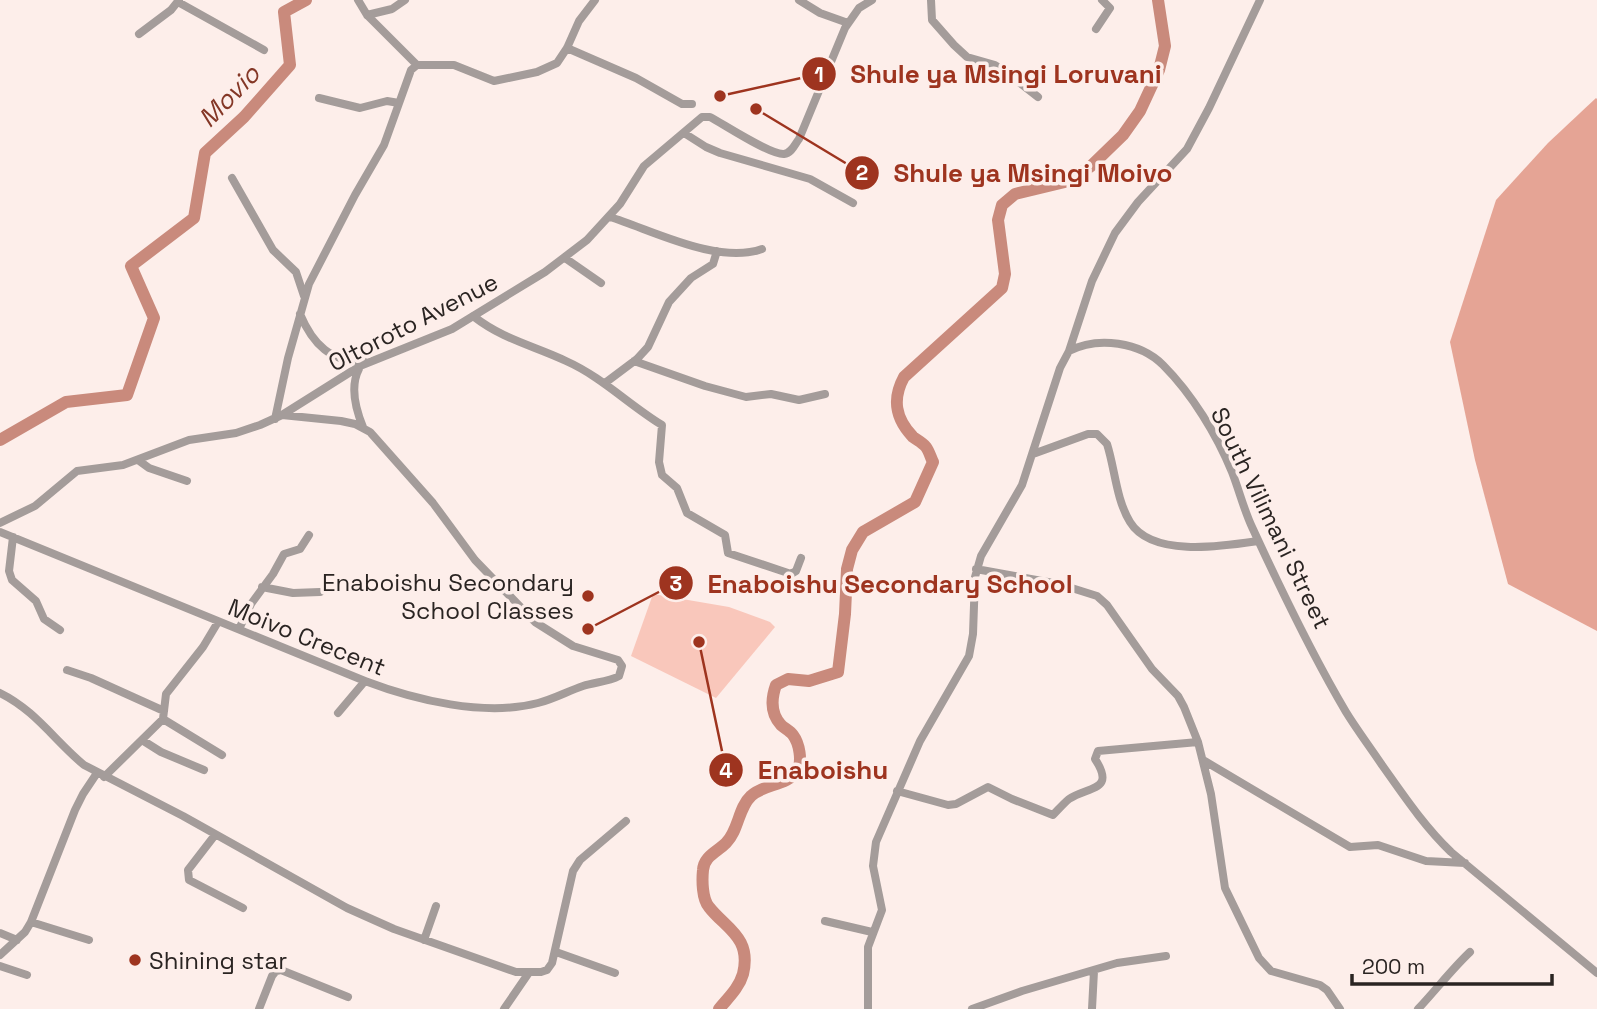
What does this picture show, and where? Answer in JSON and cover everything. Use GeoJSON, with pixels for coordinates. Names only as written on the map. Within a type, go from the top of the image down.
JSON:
{"type":"FeatureCollection","features":[{"type":"Feature","properties":{"kind":"street"},"geometry":{"type":"LineString","coordinates":[[358,0],[367,15],[417,65],[463,66],[485,79],[503,80],[557,63],[579,21],[595,0]]}},
{"type":"Feature","properties":{"kind":"street"},"geometry":{"type":"LineString","coordinates":[[367,15],[392,9],[405,0]]}},
{"type":"Feature","properties":{"kind":"street"},"geometry":{"type":"LineString","coordinates":[[799,0],[820,13],[848,23]]}},
{"type":"Feature","properties":{"kind":"street","name":"Oltoroto Avenue"},"geometry":{"type":"LineString","coordinates":[[0,523],[35,506],[77,471],[123,465],[189,440],[244,431],[279,417],[360,366],[439,335],[472,316],[565,258],[610,216],[628,194],[644,166],[698,119],[706,116],[768,149],[783,154],[789,152],[799,139],[848,23],[859,8],[872,0]]}},
{"type":"Feature","properties":{"kind":"street"},"geometry":{"type":"LineString","coordinates":[[931,0],[932,20],[954,46],[967,57],[995,65],[1038,97]]}},
{"type":"Feature","properties":{"kind":"street"},"geometry":{"type":"LineString","coordinates":[[1096,29],[1110,8],[1102,0]]}},
{"type":"Feature","properties":{"kind":"street"},"geometry":{"type":"LineString","coordinates":[[868,1009],[867,955],[872,932],[882,910],[874,878],[874,848],[920,741],[969,656],[973,634],[976,569],[991,536],[1022,485],[1092,281],[1115,233],[1138,202],[1187,149],[1260,0]]}},
{"type":"Feature","properties":{"kind":"street"},"geometry":{"type":"LineString","coordinates":[[139,34],[179,1],[264,50]]}},
{"type":"Feature","properties":{"kind":"street"},"geometry":{"type":"LineString","coordinates":[[567,48],[636,78],[682,104],[692,104]]}},
{"type":"Feature","properties":{"kind":"street"},"geometry":{"type":"LineString","coordinates":[[363,427],[341,421],[279,417],[305,297],[355,195],[384,145],[408,75],[417,65]]}},
{"type":"Feature","properties":{"kind":"street"},"geometry":{"type":"LineString","coordinates":[[319,98],[360,108],[387,101],[399,103]]}},
{"type":"Feature","properties":{"kind":"street"},"geometry":{"type":"LineString","coordinates":[[684,133],[706,148],[810,179],[853,204]]}},
{"type":"Feature","properties":{"kind":"street"},"geometry":{"type":"LineString","coordinates":[[232,178],[273,250],[296,272],[305,297]]}},
{"type":"Feature","properties":{"kind":"street"},"geometry":{"type":"LineString","coordinates":[[610,216],[675,240],[717,251],[746,254],[762,249]]}},
{"type":"Feature","properties":{"kind":"street"},"geometry":{"type":"LineString","coordinates":[[604,383],[634,361],[652,340],[669,302],[691,278],[713,264],[717,251]]}},
{"type":"Feature","properties":{"kind":"street"},"geometry":{"type":"LineString","coordinates":[[565,258],[601,283]]}},
{"type":"Feature","properties":{"kind":"street"},"geometry":{"type":"LineString","coordinates":[[300,314],[320,347],[333,356],[349,362],[370,362]]}},
{"type":"Feature","properties":{"kind":"street"},"geometry":{"type":"LineString","coordinates":[[472,316],[507,338],[566,361],[604,383],[662,425],[659,462],[661,471],[677,488],[687,513],[725,535],[728,553],[791,574],[796,571],[802,558]]}},
{"type":"Feature","properties":{"kind":"street","name":"South Vilimani Street"},"geometry":{"type":"LineString","coordinates":[[1069,351],[1092,343],[1108,343],[1142,351],[1161,362],[1195,404],[1214,437],[1231,470],[1258,541],[1290,608],[1353,723],[1420,818],[1434,835],[1465,863],[1597,973]]}},
{"type":"Feature","properties":{"kind":"street"},"geometry":{"type":"LineString","coordinates":[[634,361],[746,397],[771,394],[799,400],[825,394]]}},
{"type":"Feature","properties":{"kind":"street"},"geometry":{"type":"LineString","coordinates":[[360,366],[354,382],[356,404],[363,427]]}},
{"type":"Feature","properties":{"kind":"street","name":"Moivo Crecent"},"geometry":{"type":"LineString","coordinates":[[0,532],[365,681],[420,699],[478,706],[510,707],[535,704],[583,686],[615,679],[621,674],[622,666],[618,660],[586,651],[562,640],[535,622],[475,560],[433,503],[363,427]]}},
{"type":"Feature","properties":{"kind":"street"},"geometry":{"type":"LineString","coordinates":[[1032,454],[1088,434],[1097,434],[1104,438],[1107,444],[1130,523],[1143,534],[1170,545],[1186,547],[1209,548],[1258,541]]}},
{"type":"Feature","properties":{"kind":"street"},"geometry":{"type":"LineString","coordinates":[[138,460],[149,468],[187,481]]}},
{"type":"Feature","properties":{"kind":"street"},"geometry":{"type":"LineString","coordinates":[[239,629],[284,554],[303,546],[309,535]]}},
{"type":"Feature","properties":{"kind":"street"},"geometry":{"type":"LineString","coordinates":[[13,537],[9,571],[12,580],[36,601],[44,619],[60,630]]}},
{"type":"Feature","properties":{"kind":"street"},"geometry":{"type":"LineString","coordinates":[[976,569],[1059,584],[1097,596],[1107,605],[1152,669],[1178,696],[1198,742],[1217,827],[1225,888],[1244,933],[1266,967],[1279,974],[1320,985],[1327,990],[1340,1009]]}},
{"type":"Feature","properties":{"kind":"street"},"geometry":{"type":"LineString","coordinates":[[262,587],[293,593],[320,592]]}},
{"type":"Feature","properties":{"kind":"street"},"geometry":{"type":"LineString","coordinates":[[0,955],[17,940],[31,922],[62,840],[83,794],[142,740],[164,715],[166,694],[203,647],[218,622]]}},
{"type":"Feature","properties":{"kind":"street"},"geometry":{"type":"LineString","coordinates":[[67,670],[91,678],[164,715],[222,755]]}},
{"type":"Feature","properties":{"kind":"street"},"geometry":{"type":"LineString","coordinates":[[338,713],[365,681]]}},
{"type":"Feature","properties":{"kind":"street"},"geometry":{"type":"LineString","coordinates":[[0,693],[35,716],[70,754],[101,775],[380,924],[516,972],[528,974],[547,970],[556,952],[573,871],[580,860],[626,821]]}},
{"type":"Feature","properties":{"kind":"street"},"geometry":{"type":"LineString","coordinates":[[142,740],[161,752],[204,770]]}},
{"type":"Feature","properties":{"kind":"street"},"geometry":{"type":"LineString","coordinates":[[897,791],[948,805],[956,804],[985,787],[992,788],[1053,815],[1071,798],[1100,784],[1102,771],[1095,759],[1098,751],[1198,742]]}},
{"type":"Feature","properties":{"kind":"street"},"geometry":{"type":"LineString","coordinates":[[1203,760],[1350,847],[1378,845],[1426,861],[1465,863]]}},
{"type":"Feature","properties":{"kind":"street"},"geometry":{"type":"LineString","coordinates":[[215,835],[188,870],[189,880],[243,908]]}},
{"type":"Feature","properties":{"kind":"street"},"geometry":{"type":"LineString","coordinates":[[424,940],[436,906]]}},
{"type":"Feature","properties":{"kind":"street"},"geometry":{"type":"LineString","coordinates":[[825,921],[872,932]]}},
{"type":"Feature","properties":{"kind":"street"},"geometry":{"type":"LineString","coordinates":[[31,922],[89,940]]}},
{"type":"Feature","properties":{"kind":"street"},"geometry":{"type":"LineString","coordinates":[[0,933],[17,940]]}},
{"type":"Feature","properties":{"kind":"street"},"geometry":{"type":"LineString","coordinates":[[556,952],[615,973]]}},
{"type":"Feature","properties":{"kind":"street"},"geometry":{"type":"LineString","coordinates":[[1418,1009],[1470,952]]}},
{"type":"Feature","properties":{"kind":"street"},"geometry":{"type":"LineString","coordinates":[[972,1009],[1033,987],[1130,960],[1166,956]]}},
{"type":"Feature","properties":{"kind":"street"},"geometry":{"type":"LineString","coordinates":[[0,966],[27,975]]}},
{"type":"Feature","properties":{"kind":"street"},"geometry":{"type":"LineString","coordinates":[[259,1009],[272,976],[281,970],[348,997]]}},
{"type":"Feature","properties":{"kind":"street"},"geometry":{"type":"LineString","coordinates":[[1092,1009],[1094,971]]}},
{"type":"Feature","properties":{"kind":"street"},"geometry":{"type":"LineString","coordinates":[[504,1009],[528,974]]}},
{"type":"Feature","properties":{"kind":"shaded area"},"geometry":{"type":"Polygon","coordinates":[[[1596,98],[1597,631],[1508,584],[1475,460],[1450,342],[1496,200],[1548,143],[1596,98]]]}},
{"type":"Feature","properties":{"kind":"shaded area"},"geometry":{"type":"Polygon","coordinates":[[[653,594],[729,607],[770,622],[775,627],[716,698],[631,656],[653,594]]]}},
{"type":"Feature","properties":{"kind":"waterway","name":"Movio"},"geometry":{"type":"LineString","coordinates":[[0,440],[66,402],[127,395],[154,318],[131,266],[194,218],[205,153],[244,117],[290,65],[284,12],[306,0]]}},
{"type":"Feature","properties":{"kind":"waterway"},"geometry":{"type":"LineString","coordinates":[[719,1009],[741,979],[744,951],[735,934],[707,904],[703,884],[704,865],[730,838],[743,807],[751,796],[787,780],[797,771],[800,757],[797,743],[792,734],[777,720],[773,711],[772,701],[776,685],[788,679],[809,681],[838,672],[847,569],[852,550],[863,532],[915,502],[933,462],[926,447],[913,437],[902,423],[897,408],[900,385],[904,377],[1002,288],[1005,274],[998,220],[1002,205],[1015,194],[1069,181],[1091,166],[1123,135],[1140,111],[1159,70],[1165,46],[1158,0]]}},
{"type":"Feature","properties":{"kind":"place","name":"Shule ya Msingi Loruvani"},"geometry":{"type":"Point","coordinates":[720,96]}},
{"type":"Feature","properties":{"kind":"place","name":"Shule ya Msingi Moivo"},"geometry":{"type":"Point","coordinates":[756,109]}},
{"type":"Feature","properties":{"kind":"place","name":"Enaboishu Secondary School Classes"},"geometry":{"type":"Point","coordinates":[588,596]}},
{"type":"Feature","properties":{"kind":"place","name":"Enaboishu Secondary School"},"geometry":{"type":"Point","coordinates":[588,629]}},
{"type":"Feature","properties":{"kind":"place","name":"Enaboishu"},"geometry":{"type":"Point","coordinates":[699,642]}},
{"type":"Feature","properties":{"kind":"place","name":"Shining star"},"geometry":{"type":"Point","coordinates":[135,960]}}]}
